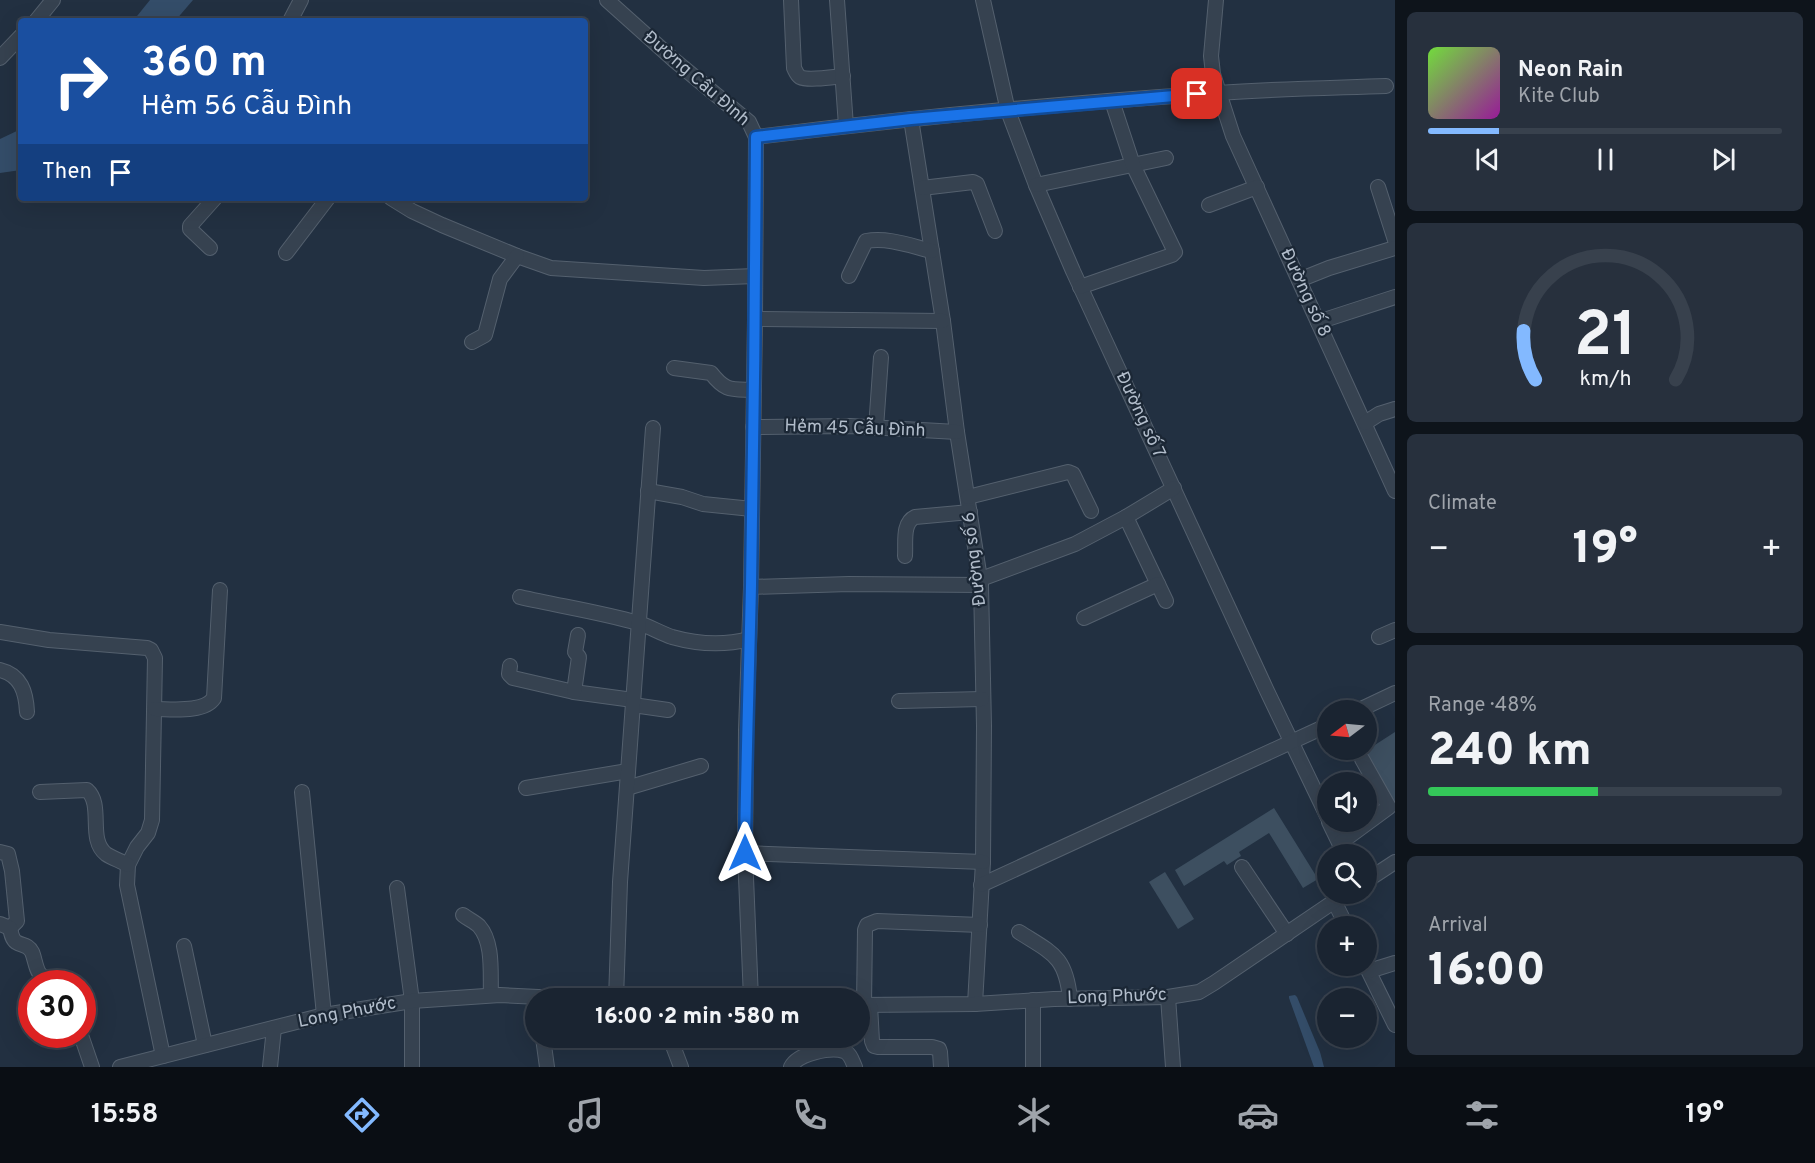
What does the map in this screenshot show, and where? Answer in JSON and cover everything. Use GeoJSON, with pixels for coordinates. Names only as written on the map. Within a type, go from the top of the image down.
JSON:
{"type":"FeatureCollection","features":[{"type":"Feature","properties":{"kind":"street"},"geometry":{"type":"LineString","coordinates":[[38,18],[53,0]]}},
{"type":"Feature","properties":{"kind":"street"},"geometry":{"type":"LineString","coordinates":[[292,18],[301,0]]}},
{"type":"Feature","properties":{"kind":"street","name":"Đường Cầu Đình"},"geometry":{"type":"LineString","coordinates":[[609,0],[674,60],[749,122],[756,137],[751,587],[745,853],[751,988]]}},
{"type":"Feature","properties":{"kind":"street"},"geometry":{"type":"LineString","coordinates":[[791,0],[794,68],[797,74],[807,78],[843,76]]}},
{"type":"Feature","properties":{"kind":"street"},"geometry":{"type":"LineString","coordinates":[[837,0],[846,126]]}},
{"type":"Feature","properties":{"kind":"street","name":"Đường số 7"},"geometry":{"type":"LineString","coordinates":[[983,0],[1008,111],[1036,185],[1080,287],[1317,797]]}},
{"type":"Feature","properties":{"kind":"street","name":"Đường số 8"},"geometry":{"type":"LineString","coordinates":[[1216,0],[1211,56],[1213,74],[1233,136],[1395,491]]}},
{"type":"Feature","properties":{"kind":"street"},"geometry":{"type":"LineString","coordinates":[[0,58],[18,39]]}},
{"type":"Feature","properties":{"kind":"street"},"geometry":{"type":"LineString","coordinates":[[756,137],[911,119],[1112,101],[1219,93],[1386,86]]}},
{"type":"Feature","properties":{"kind":"street"},"geometry":{"type":"LineString","coordinates":[[1080,287],[1175,252],[1133,165],[1112,101]]}},
{"type":"Feature","properties":{"kind":"street","name":"Đường số 6"},"geometry":{"type":"LineString","coordinates":[[911,119],[981,582],[984,726],[983,862],[975,1004]]}},
{"type":"Feature","properties":{"kind":"street"},"geometry":{"type":"LineString","coordinates":[[1036,185],[1166,158]]}},
{"type":"Feature","properties":{"kind":"street"},"geometry":{"type":"LineString","coordinates":[[922,188],[973,182],[977,184],[995,231]]}},
{"type":"Feature","properties":{"kind":"street"},"geometry":{"type":"LineString","coordinates":[[1209,205],[1257,187]]}},
{"type":"Feature","properties":{"kind":"street"},"geometry":{"type":"LineString","coordinates":[[1378,188],[1395,240]]}},
{"type":"Feature","properties":{"kind":"street"},"geometry":{"type":"LineString","coordinates":[[210,248],[190,229],[190,226],[212,201]]}},
{"type":"Feature","properties":{"kind":"street"},"geometry":{"type":"LineString","coordinates":[[286,253],[326,201]]}},
{"type":"Feature","properties":{"kind":"street"},"geometry":{"type":"LineString","coordinates":[[397,201],[423,216],[551,268],[704,278],[755,276]]}},
{"type":"Feature","properties":{"kind":"street"},"geometry":{"type":"LineString","coordinates":[[849,276],[866,242],[886,240],[932,251]]}},
{"type":"Feature","properties":{"kind":"street"},"geometry":{"type":"LineString","coordinates":[[1299,280],[1329,268],[1395,248]]}},
{"type":"Feature","properties":{"kind":"street"},"geometry":{"type":"LineString","coordinates":[[472,342],[484,335],[500,279],[517,256]]}},
{"type":"Feature","properties":{"kind":"street"},"geometry":{"type":"LineString","coordinates":[[1318,322],[1395,297]]}},
{"type":"Feature","properties":{"kind":"street"},"geometry":{"type":"LineString","coordinates":[[755,319],[943,321]]}},
{"type":"Feature","properties":{"kind":"street"},"geometry":{"type":"LineString","coordinates":[[876,428],[880,357]]}},
{"type":"Feature","properties":{"kind":"street"},"geometry":{"type":"LineString","coordinates":[[674,368],[711,373],[721,385],[728,388],[754,390]]}},
{"type":"Feature","properties":{"kind":"street"},"geometry":{"type":"LineString","coordinates":[[1365,423],[1379,414],[1395,409]]}},
{"type":"Feature","properties":{"kind":"street","name":"Hẻm 45 Cẫu Đình"},"geometry":{"type":"LineString","coordinates":[[753,427],[876,428],[957,432]]}},
{"type":"Feature","properties":{"kind":"street"},"geometry":{"type":"LineString","coordinates":[[616,988],[620,882],[653,428]]}},
{"type":"Feature","properties":{"kind":"street"},"geometry":{"type":"LineString","coordinates":[[968,497],[1068,472],[1073,474],[1091,511]]}},
{"type":"Feature","properties":{"kind":"street"},"geometry":{"type":"LineString","coordinates":[[751,587],[981,582],[1075,544],[1174,488]]}},
{"type":"Feature","properties":{"kind":"street"},"geometry":{"type":"LineString","coordinates":[[648,491],[682,497],[703,504],[752,509]]}},
{"type":"Feature","properties":{"kind":"street"},"geometry":{"type":"LineString","coordinates":[[905,556],[909,519],[970,512]]}},
{"type":"Feature","properties":{"kind":"street"},"geometry":{"type":"LineString","coordinates":[[1126,517],[1166,601]]}},
{"type":"Feature","properties":{"kind":"street"},"geometry":{"type":"LineString","coordinates":[[1084,618],[1158,584]]}},
{"type":"Feature","properties":{"kind":"street"},"geometry":{"type":"LineString","coordinates":[[155,709],[201,708],[211,703],[220,590]]}},
{"type":"Feature","properties":{"kind":"street"},"geometry":{"type":"LineString","coordinates":[[520,597],[639,623],[671,636],[695,642],[720,644],[749,639]]}},
{"type":"Feature","properties":{"kind":"street"},"geometry":{"type":"LineString","coordinates":[[1379,637],[1395,630]]}},
{"type":"Feature","properties":{"kind":"street"},"geometry":{"type":"LineString","coordinates":[[0,632],[49,640],[147,648],[151,650],[155,658],[152,820],[148,833],[137,847],[128,865],[127,885],[163,1056]]}},
{"type":"Feature","properties":{"kind":"street"},"geometry":{"type":"LineString","coordinates":[[574,692],[579,657],[575,652],[578,635]]}},
{"type":"Feature","properties":{"kind":"street"},"geometry":{"type":"LineString","coordinates":[[510,666],[509,674],[513,678],[668,710]]}},
{"type":"Feature","properties":{"kind":"street"},"geometry":{"type":"LineString","coordinates":[[0,670],[8,672],[20,682],[26,694],[27,712]]}},
{"type":"Feature","properties":{"kind":"street"},"geometry":{"type":"LineString","coordinates":[[1377,702],[1395,693]]}},
{"type":"Feature","properties":{"kind":"street"},"geometry":{"type":"LineString","coordinates":[[899,701],[982,699]]}},
{"type":"Feature","properties":{"kind":"street"},"geometry":{"type":"LineString","coordinates":[[981,885],[1317,730]]}},
{"type":"Feature","properties":{"kind":"street"},"geometry":{"type":"LineString","coordinates":[[1350,844],[1392,812],[1363,760]]}},
{"type":"Feature","properties":{"kind":"street"},"geometry":{"type":"LineString","coordinates":[[627,788],[700,766]]}},
{"type":"Feature","properties":{"kind":"street"},"geometry":{"type":"LineString","coordinates":[[526,788],[628,771]]}},
{"type":"Feature","properties":{"kind":"street"},"geometry":{"type":"LineString","coordinates":[[40,792],[87,790],[93,798],[99,843],[105,853],[128,865]]}},
{"type":"Feature","properties":{"kind":"street"},"geometry":{"type":"LineString","coordinates":[[302,792],[324,1015]]}},
{"type":"Feature","properties":{"kind":"street"},"geometry":{"type":"LineString","coordinates":[[0,852],[8,854],[17,921],[5,926],[18,943],[30,949],[38,970]]}},
{"type":"Feature","properties":{"kind":"street"},"geometry":{"type":"LineString","coordinates":[[745,853],[983,862]]}},
{"type":"Feature","properties":{"kind":"street"},"geometry":{"type":"LineString","coordinates":[[1377,874],[1395,862]]}},
{"type":"Feature","properties":{"kind":"street"},"geometry":{"type":"LineString","coordinates":[[1242,867],[1287,934]]}},
{"type":"Feature","properties":{"kind":"street"},"geometry":{"type":"LineString","coordinates":[[397,888],[412,1001],[412,1067]]}},
{"type":"Feature","properties":{"kind":"street","name":"Long Phước"},"geometry":{"type":"LineString","coordinates":[[870,1005],[975,1004],[1033,1000],[1168,997],[1198,992],[1331,904]]}},
{"type":"Feature","properties":{"kind":"street"},"geometry":{"type":"LineString","coordinates":[[463,915],[478,925],[486,941],[489,952],[491,995]]}},
{"type":"Feature","properties":{"kind":"street"},"geometry":{"type":"LineString","coordinates":[[864,988],[867,925],[877,921],[980,925]]}},
{"type":"Feature","properties":{"kind":"street"},"geometry":{"type":"LineString","coordinates":[[1019,932],[1059,960],[1068,981],[1070,999]]}},
{"type":"Feature","properties":{"kind":"street"},"geometry":{"type":"LineString","coordinates":[[184,946],[205,1045]]}},
{"type":"Feature","properties":{"kind":"street"},"geometry":{"type":"LineString","coordinates":[[1377,967],[1395,963]]}},
{"type":"Feature","properties":{"kind":"street"},"geometry":{"type":"LineString","coordinates":[[1371,976],[1395,1025]]}},
{"type":"Feature","properties":{"kind":"street","name":"Long Phước"},"geometry":{"type":"LineString","coordinates":[[120,1067],[324,1015],[412,1001],[491,995],[525,999]]}},
{"type":"Feature","properties":{"kind":"street"},"geometry":{"type":"LineString","coordinates":[[1168,997],[1173,1067]]}},
{"type":"Feature","properties":{"kind":"street"},"geometry":{"type":"LineString","coordinates":[[1033,1000],[1033,1067]]}},
{"type":"Feature","properties":{"kind":"street"},"geometry":{"type":"LineString","coordinates":[[270,1067],[274,1028]]}},
{"type":"Feature","properties":{"kind":"street"},"geometry":{"type":"LineString","coordinates":[[870,1032],[874,1046],[878,1047],[939,1049],[941,1067]]}},
{"type":"Feature","properties":{"kind":"street"},"geometry":{"type":"LineString","coordinates":[[85,1048],[92,1067]]}},
{"type":"Feature","properties":{"kind":"street"},"geometry":{"type":"LineString","coordinates":[[544,1048],[547,1067]]}},
{"type":"Feature","properties":{"kind":"street"},"geometry":{"type":"LineString","coordinates":[[674,1048],[681,1067]]}},
{"type":"Feature","properties":{"kind":"street"},"geometry":{"type":"LineString","coordinates":[[791,1067],[795,1060],[810,1053],[843,1051],[850,1055],[855,1067]]}},
{"type":"Feature","properties":{"kind":"water"},"geometry":{"type":"Polygon","coordinates":[[[150,0],[193,0],[178,18],[135,18],[150,0]]]}},
{"type":"Feature","properties":{"kind":"water"},"geometry":{"type":"Polygon","coordinates":[[[18,130],[18,170],[0,173],[0,139],[18,130]]]}},
{"type":"Feature","properties":{"kind":"water"},"geometry":{"type":"Polygon","coordinates":[[[1289,996],[1297,997],[1324,1067],[1314,1067],[1289,996]]]}},
{"type":"Feature","properties":{"kind":"building"},"geometry":{"type":"Polygon","coordinates":[[[1395,732],[1395,802],[1369,760],[1377,760],[1377,744],[1395,732]]]}},
{"type":"Feature","properties":{"kind":"building"},"geometry":{"type":"Polygon","coordinates":[[[1274,808],[1317,880],[1303,888],[1269,833],[1239,852],[1241,856],[1227,865],[1224,861],[1184,886],[1175,870],[1274,808]]]}},
{"type":"Feature","properties":{"kind":"building"},"geometry":{"type":"Polygon","coordinates":[[[1165,872],[1194,919],[1178,929],[1149,882],[1165,872]]]}},
{"type":"Feature","properties":{"kind":"route"},"geometry":{"type":"LineString","coordinates":[[745,853],[751,587],[756,137],[911,119],[1197,94]]}}]}
